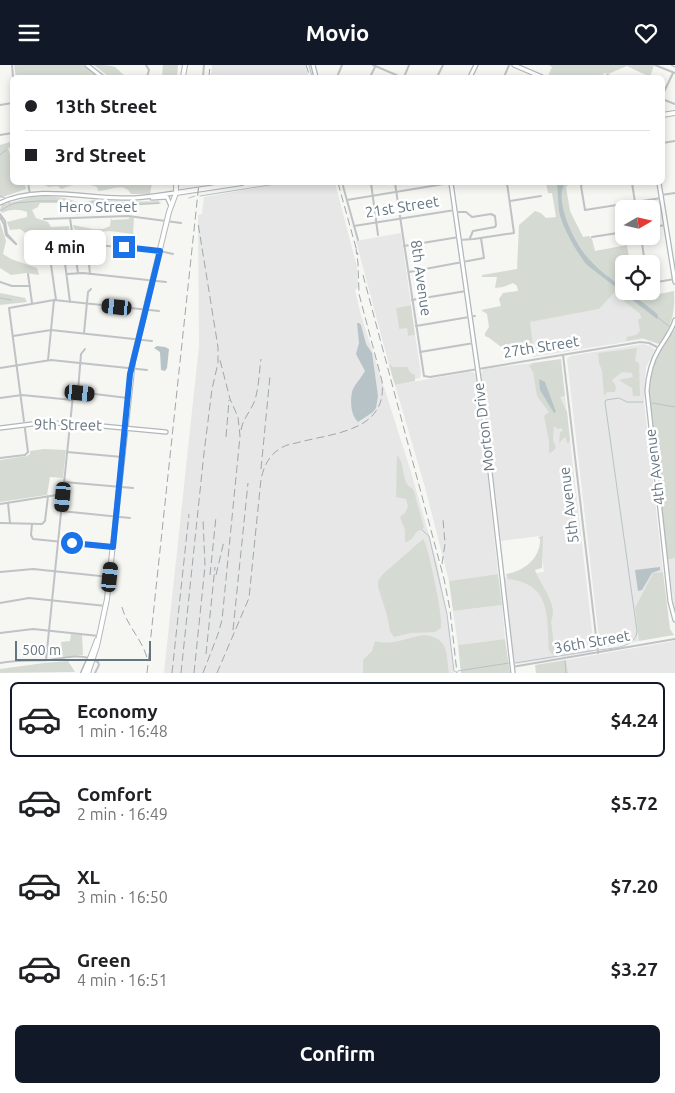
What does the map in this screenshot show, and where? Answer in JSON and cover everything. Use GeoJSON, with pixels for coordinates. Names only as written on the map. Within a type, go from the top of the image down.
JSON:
{"type":"FeatureCollection","features":[{"type":"Feature","properties":{"kind":"highway"},"geometry":{"type":"LineString","coordinates":[[86,673],[90,661]]}},
{"type":"Feature","properties":{"kind":"main road"},"geometry":{"type":"LineString","coordinates":[[90,661],[106,606],[132,368],[167,221],[176,193],[176,185]]}},
{"type":"Feature","properties":{"kind":"main road"},"geometry":{"type":"LineString","coordinates":[[176,193],[229,185]]}},
{"type":"Feature","properties":{"kind":"street"},"geometry":{"type":"LineString","coordinates":[[87,65],[100,75]]}},
{"type":"Feature","properties":{"kind":"street"},"geometry":{"type":"LineString","coordinates":[[375,65],[398,75]]}},
{"type":"Feature","properties":{"kind":"street"},"geometry":{"type":"LineString","coordinates":[[514,65],[535,75]]}},
{"type":"Feature","properties":{"kind":"street"},"geometry":{"type":"LineString","coordinates":[[655,65],[674,73],[665,92]]}},
{"type":"Feature","properties":{"kind":"street"},"geometry":{"type":"LineString","coordinates":[[28,185],[30,194]]}},
{"type":"Feature","properties":{"kind":"street"},"geometry":{"type":"LineString","coordinates":[[371,185],[378,235]]}},
{"type":"Feature","properties":{"kind":"street","name":"8th Avenue"},"geometry":{"type":"LineString","coordinates":[[396,185],[424,376]]}},
{"type":"Feature","properties":{"kind":"street"},"geometry":{"type":"LineString","coordinates":[[347,200],[437,185]]}},
{"type":"Feature","properties":{"kind":"street","name":"Morton Drive"},"geometry":{"type":"LineString","coordinates":[[450,185],[466,291],[473,317],[474,343],[513,673]]}},
{"type":"Feature","properties":{"kind":"street"},"geometry":{"type":"LineString","coordinates":[[404,246],[459,238],[481,238],[513,234],[507,185]]}},
{"type":"Feature","properties":{"kind":"street"},"geometry":{"type":"LineString","coordinates":[[581,185],[585,210],[615,205]]}},
{"type":"Feature","properties":{"kind":"street"},"geometry":{"type":"LineString","coordinates":[[632,185],[635,200]]}},
{"type":"Feature","properties":{"kind":"street"},"geometry":{"type":"LineString","coordinates":[[659,185],[675,281],[660,282]]}},
{"type":"Feature","properties":{"kind":"street"},"geometry":{"type":"LineString","coordinates":[[343,186],[358,240]]}},
{"type":"Feature","properties":{"kind":"street"},"geometry":{"type":"LineString","coordinates":[[144,198],[176,193]]}},
{"type":"Feature","properties":{"kind":"street"},"geometry":{"type":"LineString","coordinates":[[645,200],[675,193]]}},
{"type":"Feature","properties":{"kind":"street"},"geometry":{"type":"LineString","coordinates":[[0,203],[30,194],[144,198],[167,197],[171,206]]}},
{"type":"Feature","properties":{"kind":"street"},"geometry":{"type":"LineString","coordinates":[[510,201],[541,196]]}},
{"type":"Feature","properties":{"kind":"street","name":"21st Street"},"geometry":{"type":"LineString","coordinates":[[354,227],[401,218],[455,211],[466,212],[472,217],[492,214],[495,216],[495,227],[474,231],[470,238]]}},
{"type":"Feature","properties":{"kind":"street"},"geometry":{"type":"LineString","coordinates":[[0,214],[1,218],[4,223],[6,235],[16,243],[8,235],[5,221],[1,218]]}},
{"type":"Feature","properties":{"kind":"street","name":"Hero Street"},"geometry":{"type":"LineString","coordinates":[[44,219],[132,216],[181,223]]}},
{"type":"Feature","properties":{"kind":"street"},"geometry":{"type":"LineString","coordinates":[[70,218],[78,273]]}},
{"type":"Feature","properties":{"kind":"street"},"geometry":{"type":"LineString","coordinates":[[660,226],[666,225]]}},
{"type":"Feature","properties":{"kind":"street"},"geometry":{"type":"LineString","coordinates":[[592,237],[615,233]]}},
{"type":"Feature","properties":{"kind":"street"},"geometry":{"type":"LineString","coordinates":[[47,237],[55,300],[48,361]]}},
{"type":"Feature","properties":{"kind":"street"},"geometry":{"type":"LineString","coordinates":[[408,273],[462,264],[484,258],[481,238]]}},
{"type":"Feature","properties":{"kind":"street"},"geometry":{"type":"LineString","coordinates":[[90,274],[87,244],[173,253]]}},
{"type":"Feature","properties":{"kind":"street"},"geometry":{"type":"LineString","coordinates":[[63,248],[70,302]]}},
{"type":"Feature","properties":{"kind":"street"},"geometry":{"type":"LineString","coordinates":[[66,274],[78,273],[166,282]]}},
{"type":"Feature","properties":{"kind":"street"},"geometry":{"type":"LineString","coordinates":[[28,274],[32,303]]}},
{"type":"Feature","properties":{"kind":"street"},"geometry":{"type":"LineString","coordinates":[[0,283],[12,286],[30,286]]}},
{"type":"Feature","properties":{"kind":"street"},"geometry":{"type":"LineString","coordinates":[[84,333],[88,292],[91,289]]}},
{"type":"Feature","properties":{"kind":"street"},"geometry":{"type":"LineString","coordinates":[[412,300],[466,291]]}},
{"type":"Feature","properties":{"kind":"street"},"geometry":{"type":"LineString","coordinates":[[0,458],[28,453],[8,308],[55,300],[158,311]]}},
{"type":"Feature","properties":{"kind":"street"},"geometry":{"type":"LineString","coordinates":[[416,326],[473,317]]}},
{"type":"Feature","properties":{"kind":"street","name":"4th Avenue"},"geometry":{"type":"LineString","coordinates":[[675,320],[649,372],[647,398],[670,601],[675,620]]}},
{"type":"Feature","properties":{"kind":"street"},"geometry":{"type":"LineString","coordinates":[[12,336],[51,330],[152,341]]}},
{"type":"Feature","properties":{"kind":"street","name":"27th Street"},"geometry":{"type":"LineString","coordinates":[[424,376],[430,377],[644,342],[660,348]]}},
{"type":"Feature","properties":{"kind":"street"},"geometry":{"type":"LineString","coordinates":[[420,352],[474,343]]}},
{"type":"Feature","properties":{"kind":"street"},"geometry":{"type":"LineString","coordinates":[[46,660],[70,423],[74,394],[77,392],[82,353],[85,349]]}},
{"type":"Feature","properties":{"kind":"street","name":"5th Avenue"},"geometry":{"type":"LineString","coordinates":[[563,355],[598,653]]}},
{"type":"Feature","properties":{"kind":"street"},"geometry":{"type":"LineString","coordinates":[[0,368],[48,361],[146,370]]}},
{"type":"Feature","properties":{"kind":"street"},"geometry":{"type":"LineString","coordinates":[[468,370],[474,371],[478,375]]}},
{"type":"Feature","properties":{"kind":"street"},"geometry":{"type":"LineString","coordinates":[[77,392],[128,398]]}},
{"type":"Feature","properties":{"kind":"street"},"geometry":{"type":"LineString","coordinates":[[0,398],[20,395],[73,400]]}},
{"type":"Feature","properties":{"kind":"street","name":"9th Street"},"geometry":{"type":"LineString","coordinates":[[0,428],[70,423],[166,432]]}},
{"type":"Feature","properties":{"kind":"street"},"geometry":{"type":"LineString","coordinates":[[67,452],[122,457]]}},
{"type":"Feature","properties":{"kind":"street"},"geometry":{"type":"LineString","coordinates":[[64,482],[133,488]]}},
{"type":"Feature","properties":{"kind":"street"},"geometry":{"type":"LineString","coordinates":[[0,504],[63,494]]}},
{"type":"Feature","properties":{"kind":"street"},"geometry":{"type":"LineString","coordinates":[[0,523],[41,524],[45,522],[48,496]]}},
{"type":"Feature","properties":{"kind":"street"},"geometry":{"type":"LineString","coordinates":[[8,503],[10,523]]}},
{"type":"Feature","properties":{"kind":"street"},"geometry":{"type":"LineString","coordinates":[[61,511],[130,519]]}},
{"type":"Feature","properties":{"kind":"street"},"geometry":{"type":"LineString","coordinates":[[32,524],[32,538],[113,547]]}},
{"type":"Feature","properties":{"kind":"street"},"geometry":{"type":"LineString","coordinates":[[0,573],[28,569],[110,577]]}},
{"type":"Feature","properties":{"kind":"street"},"geometry":{"type":"LineString","coordinates":[[0,603],[29,599],[106,606]]}},
{"type":"Feature","properties":{"kind":"street"},"geometry":{"type":"LineString","coordinates":[[0,633],[28,629],[99,635]]}},
{"type":"Feature","properties":{"kind":"street","name":"36th Street"},"geometry":{"type":"LineString","coordinates":[[512,667],[675,639]]}},
{"type":"Feature","properties":{"kind":"street"},"geometry":{"type":"LineString","coordinates":[[0,663],[25,659],[46,660],[77,656],[98,662],[99,665],[95,673]]}},
{"type":"Feature","properties":{"kind":"shaded area"},"geometry":{"type":"Polygon","coordinates":[[[14,65],[83,65],[97,75],[16,75],[14,65]]]}},
{"type":"Feature","properties":{"kind":"shaded area"},"geometry":{"type":"Polygon","coordinates":[[[94,65],[115,67],[126,75],[106,75],[94,65]]]}},
{"type":"Feature","properties":{"kind":"shaded area"},"geometry":{"type":"Polygon","coordinates":[[[163,65],[178,65],[177,75],[162,75],[163,65]]]}},
{"type":"Feature","properties":{"kind":"shaded area"},"geometry":{"type":"Polygon","coordinates":[[[212,65],[305,65],[308,75],[211,75],[212,65]]]}},
{"type":"Feature","properties":{"kind":"shaded area"},"geometry":{"type":"Polygon","coordinates":[[[549,65],[654,65],[651,75],[646,75],[627,66],[608,74],[604,73],[603,75],[548,75],[552,67],[549,65]]]}},
{"type":"Feature","properties":{"kind":"shaded area"},"geometry":{"type":"Polygon","coordinates":[[[10,142],[10,148],[8,148],[10,154],[10,185],[25,185],[26,189],[0,198],[0,145],[10,142]]]}},
{"type":"Feature","properties":{"kind":"shaded area"},"geometry":{"type":"Polygon","coordinates":[[[44,185],[74,185],[62,189],[57,186],[49,187],[44,185]]]}},
{"type":"Feature","properties":{"kind":"shaded area"},"geometry":{"type":"Polygon","coordinates":[[[89,185],[152,185],[150,194],[131,194],[128,190],[120,187],[98,191],[97,187],[89,185]]]}},
{"type":"Feature","properties":{"kind":"shaded area"},"geometry":{"type":"Polygon","coordinates":[[[273,185],[336,185],[357,267],[358,287],[355,290],[360,312],[411,472],[437,563],[449,627],[454,673],[164,673],[199,346],[198,215],[202,214],[204,197],[273,185]]]}},
{"type":"Feature","properties":{"kind":"shaded area"},"geometry":{"type":"Polygon","coordinates":[[[546,185],[568,185],[566,187],[570,211],[583,237],[589,236],[592,239],[595,251],[627,245],[629,255],[615,255],[615,294],[599,309],[530,322],[534,355],[529,356],[526,345],[524,347],[505,348],[485,336],[489,327],[487,314],[481,310],[501,306],[499,299],[503,293],[518,291],[517,286],[513,283],[495,288],[497,277],[482,277],[482,275],[517,269],[519,225],[535,211],[541,213],[546,218],[556,217],[552,193],[548,193],[546,185]]]}},
{"type":"Feature","properties":{"kind":"shaded area"},"geometry":{"type":"Polygon","coordinates":[[[557,185],[564,185],[562,191],[564,211],[577,243],[592,262],[615,282],[615,287],[583,260],[570,239],[561,217],[557,185]]]}},
{"type":"Feature","properties":{"kind":"shaded area"},"geometry":{"type":"Polygon","coordinates":[[[32,197],[65,198],[80,203],[93,200],[159,201],[159,204],[128,206],[103,204],[83,211],[80,215],[73,214],[74,209],[61,203],[40,203],[38,207],[32,210],[36,218],[48,222],[51,227],[69,226],[70,236],[61,239],[46,234],[30,236],[20,229],[10,230],[7,222],[27,217],[27,212],[15,210],[2,213],[0,209],[2,205],[32,197]]]}},
{"type":"Feature","properties":{"kind":"shaded area"},"geometry":{"type":"Polygon","coordinates":[[[129,217],[134,218],[133,234],[110,231],[97,232],[95,240],[86,240],[82,231],[74,229],[73,225],[103,229],[110,226],[111,218],[112,220],[129,219],[129,217]]]}},
{"type":"Feature","properties":{"kind":"shaded area"},"geometry":{"type":"Polygon","coordinates":[[[0,222],[6,241],[3,254],[11,259],[37,268],[39,275],[27,273],[11,275],[0,268],[0,222]]]}},
{"type":"Feature","properties":{"kind":"shaded area"},"geometry":{"type":"Polygon","coordinates":[[[401,233],[411,305],[396,308],[399,329],[407,327],[408,336],[415,335],[421,373],[420,378],[394,383],[356,241],[401,233]]]}},
{"type":"Feature","properties":{"kind":"shaded area"},"geometry":{"type":"Polygon","coordinates":[[[674,291],[672,319],[667,332],[659,344],[643,338],[626,341],[627,337],[636,335],[640,331],[638,320],[641,318],[640,314],[623,300],[660,300],[660,294],[674,291]]]}},
{"type":"Feature","properties":{"kind":"shaded area"},"geometry":{"type":"Polygon","coordinates":[[[0,293],[25,298],[27,302],[0,305],[0,293]]]}},
{"type":"Feature","properties":{"kind":"shaded area"},"geometry":{"type":"Polygon","coordinates":[[[614,293],[615,300],[623,300],[640,314],[644,339],[533,357],[528,322],[599,309],[614,293]]]}},
{"type":"Feature","properties":{"kind":"shaded area"},"geometry":{"type":"Polygon","coordinates":[[[632,300],[640,300],[658,315],[657,319],[632,300]]]}},
{"type":"Feature","properties":{"kind":"shaded area"},"geometry":{"type":"Polygon","coordinates":[[[411,305],[415,335],[408,336],[407,328],[399,329],[396,308],[411,305]]]}},
{"type":"Feature","properties":{"kind":"shaded area"},"geometry":{"type":"Polygon","coordinates":[[[357,323],[361,325],[366,344],[372,353],[378,396],[376,408],[373,412],[358,422],[352,412],[351,396],[354,387],[365,371],[356,354],[359,343],[357,323]]]}},
{"type":"Feature","properties":{"kind":"shaded area"},"geometry":{"type":"Polygon","coordinates":[[[675,329],[675,558],[667,560],[648,389],[658,357],[675,329]]]}},
{"type":"Feature","properties":{"kind":"shaded area"},"geometry":{"type":"Polygon","coordinates":[[[643,344],[655,350],[646,367],[644,402],[663,572],[653,573],[636,608],[639,641],[600,648],[567,359],[570,356],[643,344]]]}},
{"type":"Feature","properties":{"kind":"shaded area"},"geometry":{"type":"Polygon","coordinates":[[[157,346],[169,349],[165,371],[161,370],[160,352],[154,348],[157,346]]]}},
{"type":"Feature","properties":{"kind":"shaded area"},"geometry":{"type":"Polygon","coordinates":[[[637,348],[635,361],[639,363],[640,396],[633,396],[632,388],[619,380],[633,377],[632,373],[622,372],[612,380],[616,387],[615,392],[607,392],[604,396],[598,353],[637,348]]]}},
{"type":"Feature","properties":{"kind":"shaded area"},"geometry":{"type":"Polygon","coordinates":[[[561,359],[565,396],[560,397],[567,412],[570,440],[568,444],[565,437],[559,443],[560,432],[563,431],[561,428],[558,429],[554,426],[553,440],[556,448],[549,453],[549,441],[544,416],[549,412],[537,396],[533,372],[529,365],[561,359]]]}},
{"type":"Feature","properties":{"kind":"shaded area"},"geometry":{"type":"Polygon","coordinates":[[[532,363],[540,400],[565,396],[594,648],[593,652],[517,664],[514,662],[504,577],[544,572],[540,536],[501,541],[481,373],[483,369],[532,363]]]}},
{"type":"Feature","properties":{"kind":"shaded area"},"geometry":{"type":"Polygon","coordinates":[[[389,364],[393,367],[407,367],[415,375],[415,381],[395,385],[389,364]]]}},
{"type":"Feature","properties":{"kind":"shaded area"},"geometry":{"type":"Polygon","coordinates":[[[473,372],[477,376],[498,574],[449,581],[425,487],[395,385],[473,372]]]}},
{"type":"Feature","properties":{"kind":"shaded area"},"geometry":{"type":"Polygon","coordinates":[[[539,379],[545,382],[556,412],[554,413],[540,390],[539,379]]]}},
{"type":"Feature","properties":{"kind":"shaded area"},"geometry":{"type":"Polygon","coordinates":[[[44,449],[66,450],[63,478],[50,477],[47,495],[0,502],[0,460],[27,456],[30,454],[30,451],[44,449]]]}},
{"type":"Feature","properties":{"kind":"shaded area"},"geometry":{"type":"Polygon","coordinates":[[[397,455],[401,461],[406,482],[414,491],[424,528],[418,531],[410,541],[405,542],[405,530],[400,517],[405,513],[408,506],[406,499],[396,497],[397,455]]]}},
{"type":"Feature","properties":{"kind":"shaded area"},"geometry":{"type":"Polygon","coordinates":[[[543,536],[542,568],[535,570],[553,608],[551,621],[555,655],[549,650],[546,613],[544,603],[539,594],[532,587],[522,582],[508,579],[506,574],[519,570],[530,563],[540,546],[540,539],[538,537],[543,536]]]}},
{"type":"Feature","properties":{"kind":"shaded area"},"geometry":{"type":"Polygon","coordinates":[[[423,539],[435,582],[441,628],[435,632],[411,633],[394,637],[390,631],[378,581],[383,574],[423,539]]]}},
{"type":"Feature","properties":{"kind":"shaded area"},"geometry":{"type":"Polygon","coordinates":[[[675,558],[675,610],[667,560],[675,558]]]}},
{"type":"Feature","properties":{"kind":"shaded area"},"geometry":{"type":"Polygon","coordinates":[[[660,567],[660,570],[652,573],[642,590],[638,591],[635,570],[660,567]]]}},
{"type":"Feature","properties":{"kind":"shaded area"},"geometry":{"type":"Polygon","coordinates":[[[663,572],[670,629],[674,635],[639,641],[635,608],[653,573],[663,572]]]}},
{"type":"Feature","properties":{"kind":"shaded area"},"geometry":{"type":"Polygon","coordinates":[[[498,574],[502,605],[453,611],[449,581],[498,574]]]}},
{"type":"Feature","properties":{"kind":"shaded area"},"geometry":{"type":"Polygon","coordinates":[[[502,605],[505,639],[458,645],[453,611],[502,605]]]}},
{"type":"Feature","properties":{"kind":"shaded area"},"geometry":{"type":"Polygon","coordinates":[[[71,634],[82,635],[83,655],[63,657],[61,642],[70,641],[71,634]]]}},
{"type":"Feature","properties":{"kind":"shaded area"},"geometry":{"type":"Polygon","coordinates":[[[425,635],[433,637],[442,643],[445,648],[449,673],[363,673],[363,660],[372,651],[375,641],[394,642],[425,635]]]}},
{"type":"Feature","properties":{"kind":"shaded area"},"geometry":{"type":"Polygon","coordinates":[[[505,639],[510,673],[461,673],[458,645],[505,639]]]}},
{"type":"Feature","properties":{"kind":"shaded area"},"geometry":{"type":"Polygon","coordinates":[[[675,641],[675,673],[568,673],[566,660],[675,641]]]}},
{"type":"Feature","properties":{"kind":"shaded area"},"geometry":{"type":"Polygon","coordinates":[[[566,660],[568,673],[536,673],[535,665],[566,660]]]}},
{"type":"Feature","properties":{"kind":"shaded area"},"geometry":{"type":"Polygon","coordinates":[[[68,661],[75,672],[0,673],[0,669],[68,661]]]}},
{"type":"Feature","properties":{"kind":"waterway"},"geometry":{"type":"LineString","coordinates":[[309,65],[312,75]]}},
{"type":"Feature","properties":{"kind":"waterway"},"geometry":{"type":"LineString","coordinates":[[0,155],[6,150]]}},
{"type":"Feature","properties":{"kind":"waterway"},"geometry":{"type":"LineString","coordinates":[[200,196],[269,185]]}},
{"type":"Feature","properties":{"kind":"waterway"},"geometry":{"type":"LineString","coordinates":[[560,191],[561,200]]}},
{"type":"Feature","properties":{"kind":"waterway"},"geometry":{"type":"LineString","coordinates":[[0,196],[7,199],[10,204]]}},
{"type":"Feature","properties":{"kind":"waterway"},"geometry":{"type":"LineString","coordinates":[[189,198],[195,196]]}},
{"type":"Feature","properties":{"kind":"waterway"},"geometry":{"type":"LineString","coordinates":[[0,211],[16,203],[38,201],[58,201],[76,207],[92,202],[127,205],[160,203]]}},
{"type":"Feature","properties":{"kind":"waterway"},"geometry":{"type":"LineString","coordinates":[[0,298],[11,300]]}},
{"type":"Feature","properties":{"kind":"waterway"},"geometry":{"type":"LineString","coordinates":[[656,316],[670,327]]}},
{"type":"Feature","properties":{"kind":"waterway"},"geometry":{"type":"LineString","coordinates":[[599,650],[628,644],[636,637],[637,631],[605,402],[606,400],[619,398],[627,402],[643,402]]}},
{"type":"Feature","properties":{"kind":"waterway"},"geometry":{"type":"LineString","coordinates":[[652,403],[675,407]]}},
{"type":"Feature","properties":{"kind":"waterway"},"geometry":{"type":"LineString","coordinates":[[422,530],[429,536],[447,614],[454,671],[456,672]]}},
{"type":"Feature","properties":{"kind":"waterway"},"geometry":{"type":"LineString","coordinates":[[515,663],[596,650]]}},
{"type":"Feature","properties":{"kind":"waterway"},"geometry":{"type":"LineString","coordinates":[[565,661],[566,673]]}},
{"type":"Feature","properties":{"kind":"waterway"},"geometry":{"type":"LineString","coordinates":[[458,671],[509,663]]}},
{"type":"Feature","properties":{"kind":"railway"},"geometry":{"type":"LineString","coordinates":[[209,75],[210,65]]}},
{"type":"Feature","properties":{"kind":"railway"},"geometry":{"type":"LineString","coordinates":[[306,65],[309,75]]}},
{"type":"Feature","properties":{"kind":"railway"},"geometry":{"type":"LineString","coordinates":[[671,65],[675,67]]}},
{"type":"Feature","properties":{"kind":"railway"},"geometry":{"type":"LineString","coordinates":[[147,673],[199,185]]}},
{"type":"Feature","properties":{"kind":"railway"},"geometry":{"type":"LineString","coordinates":[[339,185],[358,255]]}},
{"type":"Feature","properties":{"kind":"railway"},"geometry":{"type":"LineString","coordinates":[[181,673],[204,453],[212,389],[218,363],[218,347],[198,223]]}},
{"type":"Feature","properties":{"kind":"railway"},"geometry":{"type":"LineString","coordinates":[[217,673],[249,598],[261,479],[268,461],[273,454],[286,446],[356,427],[368,420],[382,398],[382,381],[359,294],[356,249]]}},
{"type":"Feature","properties":{"kind":"railway"},"geometry":{"type":"LineString","coordinates":[[363,275],[444,579],[450,610],[457,673]]}},
{"type":"Feature","properties":{"kind":"railway"},"geometry":{"type":"LineString","coordinates":[[241,430],[243,422],[255,400],[261,359]]}},
{"type":"Feature","properties":{"kind":"railway"},"geometry":{"type":"LineString","coordinates":[[203,673],[222,620],[240,436],[238,417],[230,399],[220,360]]}},
{"type":"Feature","properties":{"kind":"railway"},"geometry":{"type":"LineString","coordinates":[[261,469],[270,376]]}},
{"type":"Feature","properties":{"kind":"railway"},"geometry":{"type":"LineString","coordinates":[[226,437],[229,400]]}},
{"type":"Feature","properties":{"kind":"railway"},"geometry":{"type":"LineString","coordinates":[[233,630],[248,483]]}},
{"type":"Feature","properties":{"kind":"railway"},"geometry":{"type":"LineString","coordinates":[[172,673],[189,514]]}},
{"type":"Feature","properties":{"kind":"railway"},"geometry":{"type":"LineString","coordinates":[[210,575],[216,517]]}},
{"type":"Feature","properties":{"kind":"railway"},"geometry":{"type":"LineString","coordinates":[[194,673],[205,566],[203,519]]}},
{"type":"Feature","properties":{"kind":"railway"},"geometry":{"type":"LineString","coordinates":[[442,564],[445,544],[443,519]]}},
{"type":"Feature","properties":{"kind":"railway"},"geometry":{"type":"LineString","coordinates":[[216,575],[224,541]]}},
{"type":"Feature","properties":{"kind":"railway"},"geometry":{"type":"LineString","coordinates":[[206,654],[215,567]]}},
{"type":"Feature","properties":{"kind":"railway"},"geometry":{"type":"LineString","coordinates":[[122,607],[147,658]]}},
{"type":"Feature","properties":{"kind":"route"},"geometry":{"type":"LineString","coordinates":[[72,543],[113,547],[130,374],[160,251],[124,247]]}}]}
